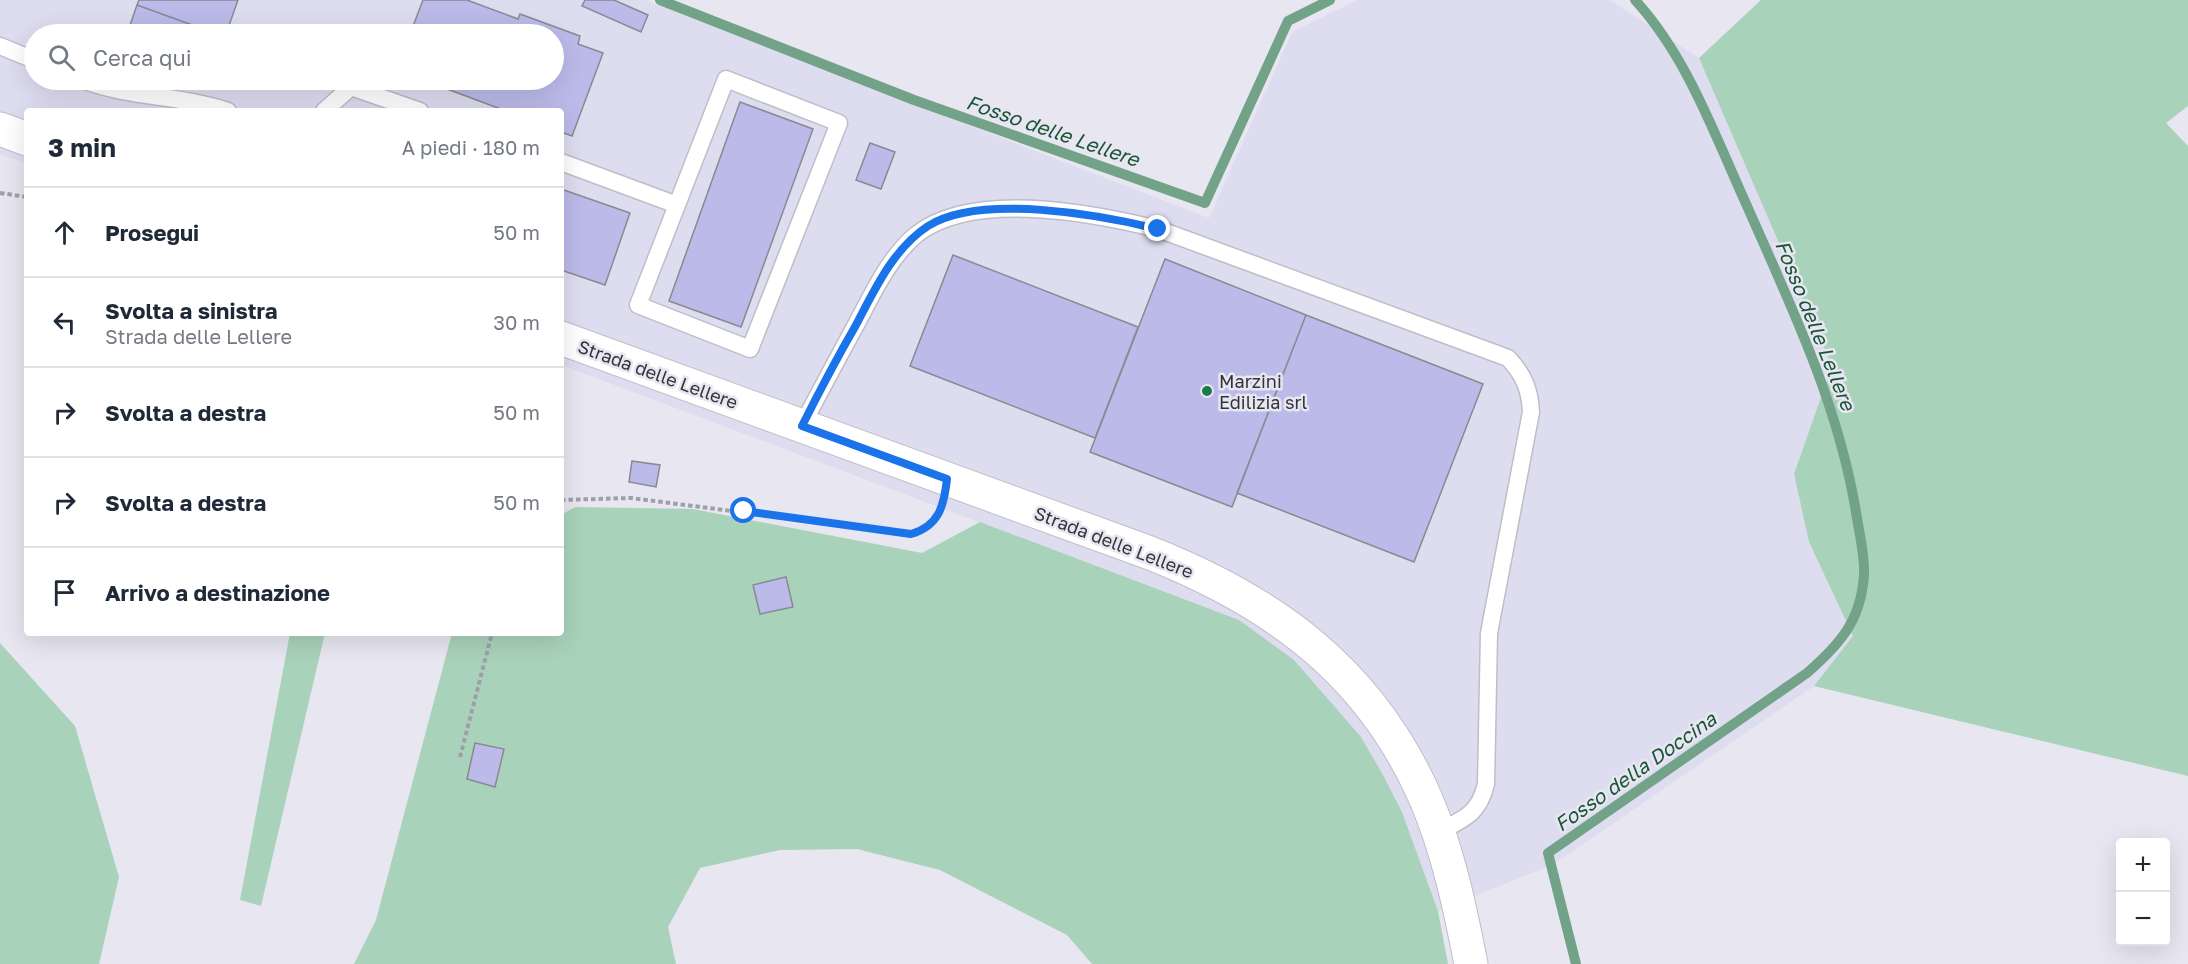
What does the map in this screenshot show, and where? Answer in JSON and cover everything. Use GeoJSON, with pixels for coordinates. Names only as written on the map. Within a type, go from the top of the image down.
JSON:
{"type":"FeatureCollection","features":[{"type":"Feature","properties":{"kind":"street"},"geometry":{"type":"LineString","coordinates":[[0,129],[24,139]]}},
{"type":"Feature","properties":{"kind":"street","name":"Strada delle Lellere"},"geometry":{"type":"LineString","coordinates":[[564,339],[1172,562],[1258,604],[1286,623],[1332,663],[1380,720],[1415,777],[1438,832],[1456,893],[1471,964]]}},
{"type":"Feature","properties":{"kind":"lane"},"geometry":{"type":"LineString","coordinates":[[0,46],[24,56]]}},
{"type":"Feature","properties":{"kind":"lane"},"geometry":{"type":"LineString","coordinates":[[726,79],[839,123],[750,350],[638,305],[677,205],[726,79]]}},
{"type":"Feature","properties":{"kind":"lane"},"geometry":{"type":"LineString","coordinates":[[112,90],[218,108]]}},
{"type":"Feature","properties":{"kind":"lane"},"geometry":{"type":"LineString","coordinates":[[327,108],[348,90]]}},
{"type":"Feature","properties":{"kind":"lane"},"geometry":{"type":"LineString","coordinates":[[360,90],[411,108]]}},
{"type":"Feature","properties":{"kind":"lane"},"geometry":{"type":"LineString","coordinates":[[564,163],[677,205]]}},
{"type":"Feature","properties":{"kind":"lane"},"geometry":{"type":"LineString","coordinates":[[802,426],[877,285],[896,256],[915,236],[939,220],[975,212],[1056,212],[1111,218],[1158,229],[1508,358],[1520,371],[1529,390],[1531,412],[1489,633],[1486,784],[1478,807],[1468,817],[1438,832]]}},
{"type":"Feature","properties":{"kind":"path"},"geometry":{"type":"LineString","coordinates":[[0,193],[24,197]]}},
{"type":"Feature","properties":{"kind":"path"},"geometry":{"type":"LineString","coordinates":[[564,500],[632,498],[911,534],[922,531],[939,515],[944,503],[947,479]]}},
{"type":"Feature","properties":{"kind":"path"},"geometry":{"type":"LineString","coordinates":[[460,757],[491,636]]}},
{"type":"Feature","properties":{"kind":"shaded area"},"geometry":{"type":"Polygon","coordinates":[[[0,0],[645,0],[1209,218],[1292,32],[1357,0],[1610,0],[1699,58],[1832,366],[1794,475],[1809,542],[1853,636],[1814,686],[1554,864],[1438,911],[1402,812],[1239,620],[564,366],[564,108],[24,108],[24,163],[0,154],[0,0]]]}},
{"type":"Feature","properties":{"kind":"green space"},"geometry":{"type":"Polygon","coordinates":[[[1761,0],[2188,0],[2188,106],[2166,123],[2188,146],[2188,776],[1814,686],[1853,636],[1809,542],[1794,474],[1832,366],[1699,58],[1761,0]]]}},
{"type":"Feature","properties":{"kind":"green space"},"geometry":{"type":"Polygon","coordinates":[[[575,507],[693,509],[922,553],[980,522],[1239,620],[1294,660],[1361,737],[1402,812],[1438,911],[1448,964],[1092,964],[1067,935],[940,870],[857,849],[780,850],[700,868],[668,927],[676,964],[354,964],[376,920],[451,636],[564,636],[564,513],[575,507]]]}},
{"type":"Feature","properties":{"kind":"green space"},"geometry":{"type":"Polygon","coordinates":[[[289,636],[324,636],[261,906],[240,900],[289,636]]]}},
{"type":"Feature","properties":{"kind":"green space"},"geometry":{"type":"Polygon","coordinates":[[[0,643],[75,726],[119,877],[99,964],[0,964],[0,643]]]}},
{"type":"Feature","properties":{"kind":"building"},"geometry":{"type":"Polygon","coordinates":[[[139,0],[238,0],[230,24],[189,24],[137,5],[139,0]]]}},
{"type":"Feature","properties":{"kind":"building"},"geometry":{"type":"Polygon","coordinates":[[[423,0],[467,0],[518,19],[520,14],[547,24],[414,24],[423,0]]]}},
{"type":"Feature","properties":{"kind":"building"},"geometry":{"type":"Polygon","coordinates":[[[585,0],[614,0],[648,15],[641,32],[582,6],[585,0]]]}},
{"type":"Feature","properties":{"kind":"building"},"geometry":{"type":"Polygon","coordinates":[[[137,5],[189,24],[130,24],[137,5]]]}},
{"type":"Feature","properties":{"kind":"building"},"geometry":{"type":"Polygon","coordinates":[[[564,30],[580,36],[578,44],[603,53],[572,136],[564,133],[564,108],[498,108],[450,90],[564,90],[564,30]]]}},
{"type":"Feature","properties":{"kind":"building"},"geometry":{"type":"Polygon","coordinates":[[[740,102],[813,129],[741,327],[669,301],[740,102]]]}},
{"type":"Feature","properties":{"kind":"building"},"geometry":{"type":"Polygon","coordinates":[[[870,143],[895,152],[881,189],[856,180],[870,143]]]}},
{"type":"Feature","properties":{"kind":"building"},"geometry":{"type":"Polygon","coordinates":[[[564,190],[630,213],[605,285],[564,271],[564,190]]]}},
{"type":"Feature","properties":{"kind":"building"},"geometry":{"type":"Polygon","coordinates":[[[953,255],[1138,327],[1095,438],[910,366],[953,255]]]}},
{"type":"Feature","properties":{"kind":"building"},"geometry":{"type":"Polygon","coordinates":[[[1165,259],[1306,315],[1232,507],[1090,452],[1165,259]]]}},
{"type":"Feature","properties":{"kind":"building"},"geometry":{"type":"Polygon","coordinates":[[[1306,315],[1483,384],[1414,562],[1237,493],[1306,315]]]}},
{"type":"Feature","properties":{"kind":"building"},"geometry":{"type":"Polygon","coordinates":[[[632,461],[660,465],[656,487],[629,482],[632,461]]]}},
{"type":"Feature","properties":{"kind":"building"},"geometry":{"type":"Polygon","coordinates":[[[786,577],[793,607],[760,614],[753,585],[786,577]]]}},
{"type":"Feature","properties":{"kind":"building"},"geometry":{"type":"Polygon","coordinates":[[[475,743],[504,749],[495,787],[467,779],[475,743]]]}},
{"type":"Feature","properties":{"kind":"waterway","name":"Fosso delle Lellere"},"geometry":{"type":"LineString","coordinates":[[660,0],[914,100],[1205,203],[1288,21],[1330,0]]}},
{"type":"Feature","properties":{"kind":"waterway","name":"Fosso delle Lellere"},"geometry":{"type":"LineString","coordinates":[[1576,964],[1548,853],[1807,673],[1829,652],[1847,630],[1858,606],[1864,575],[1862,544],[1848,472],[1838,432],[1811,356],[1699,98],[1670,47],[1635,0]]}},
{"type":"Feature","properties":{"kind":"place","name":"Marzini Edilizia srl"},"geometry":{"type":"Point","coordinates":[1207,391]}},
{"type":"Feature","properties":{"kind":"route"},"geometry":{"type":"LineString","coordinates":[[744,511],[911,534],[931,525],[939,515],[944,503],[947,479],[802,426],[883,275],[902,250],[928,226],[953,215],[999,210],[1028,210],[1111,218],[1158,229]]}},
{"type":"Feature","properties":{"kind":"water label","name":"Fosso della Doccina"},"geometry":{"type":"Point","coordinates":[1635,771]}}]}
